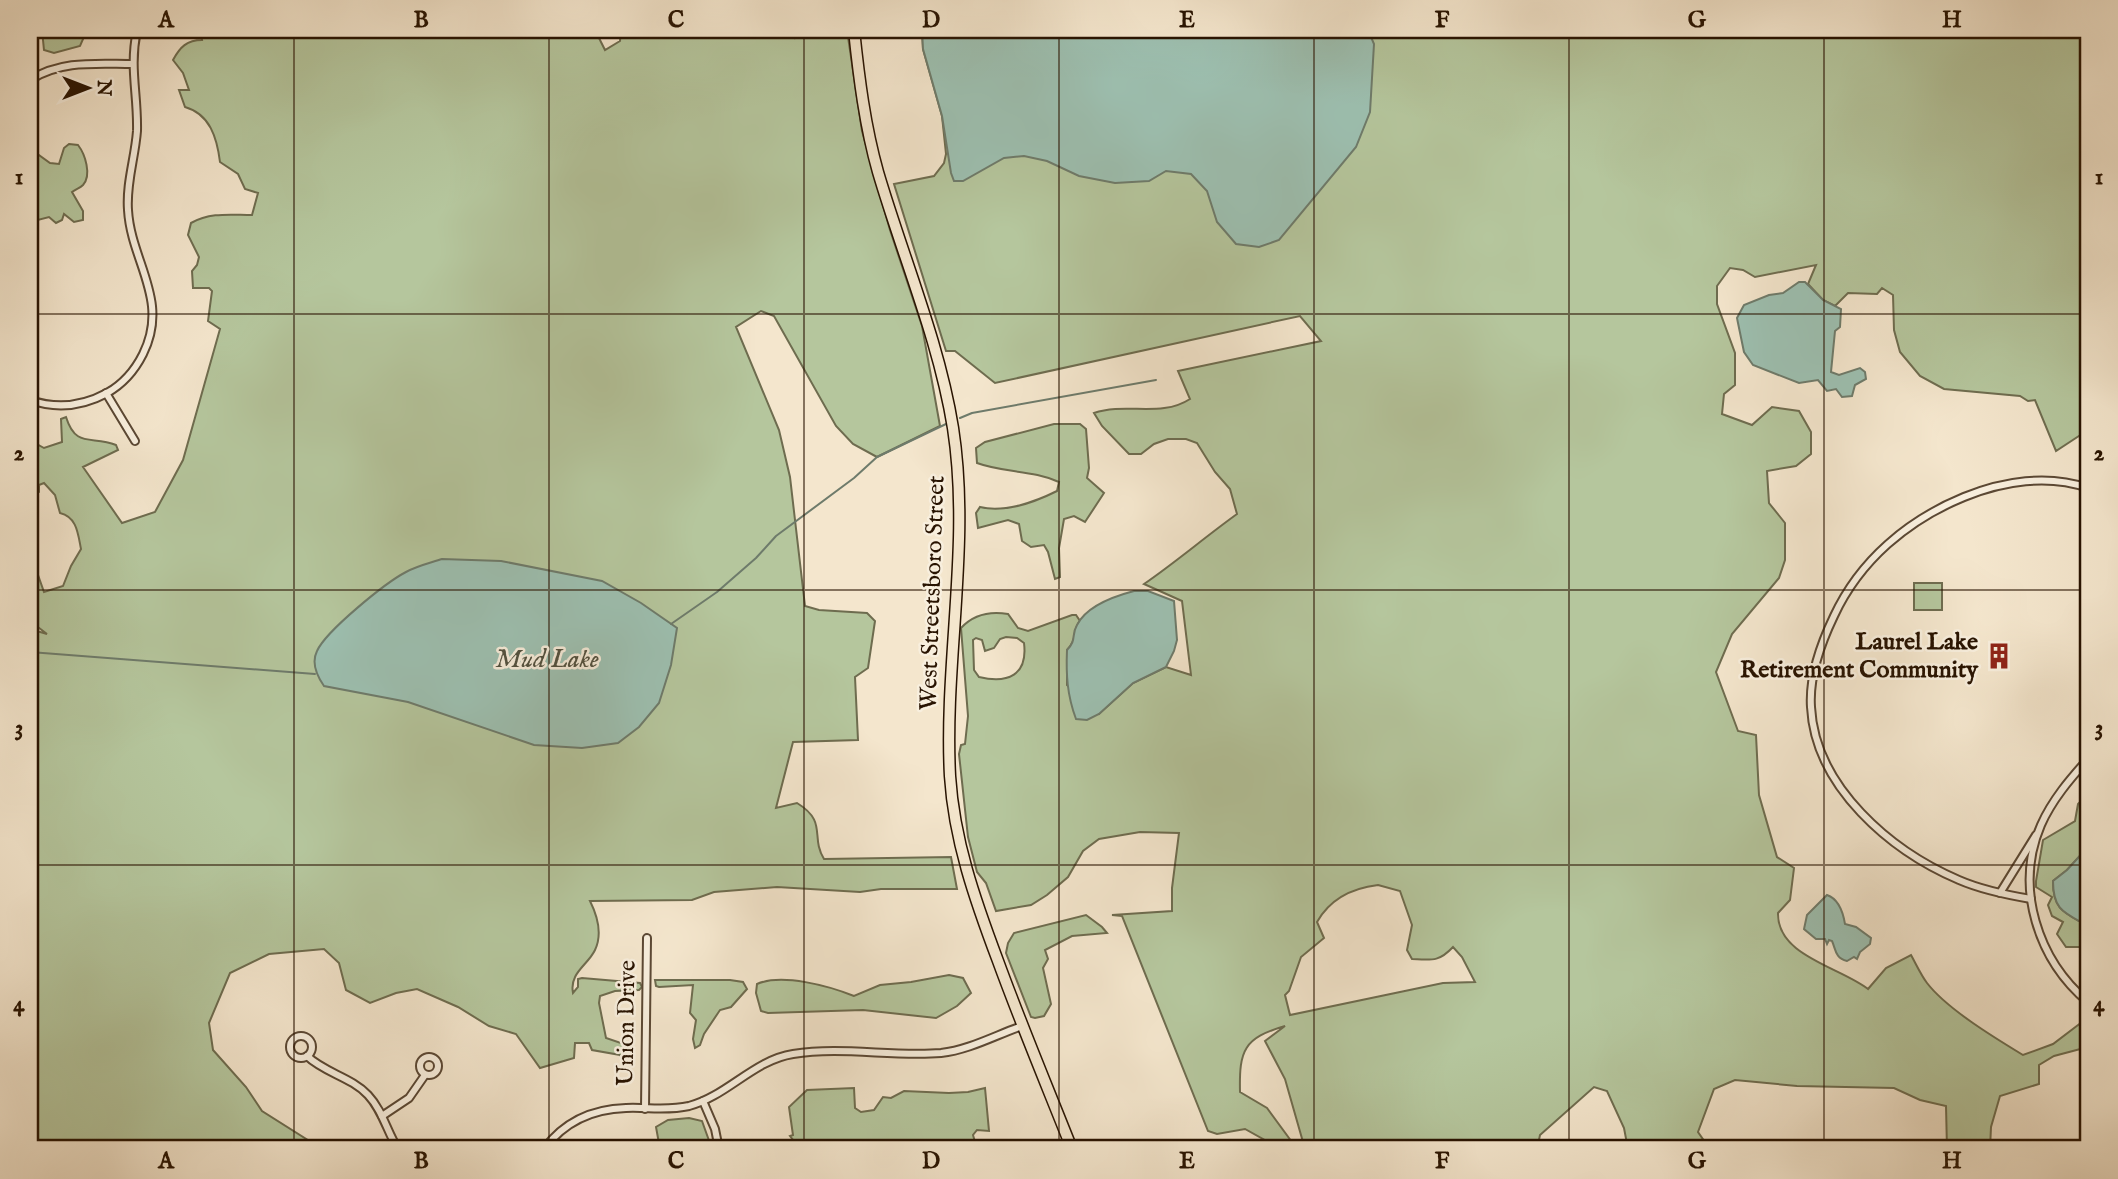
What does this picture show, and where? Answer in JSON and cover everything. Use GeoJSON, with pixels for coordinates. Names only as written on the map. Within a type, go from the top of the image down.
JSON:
{"type":"FeatureCollection","features":[{"type":"Feature","properties":{"kind":"main road","name":"West Streetsboro Street"},"geometry":{"type":"LineString","coordinates":[[854,30],[863,105],[875,159],[936,355],[953,426],[960,496],[949,749],[953,805],[963,857],[978,907],[1022,1026],[1072,1149]]}},
{"type":"Feature","properties":{"kind":"street"},"geometry":{"type":"LineString","coordinates":[[30,401],[71,405],[106,393],[125,379],[141,359],[149,341],[153,316],[150,288],[128,216],[128,185],[136,132],[132,64],[137,30]]}},
{"type":"Feature","properties":{"kind":"street"},"geometry":{"type":"LineString","coordinates":[[30,80],[57,67],[78,64],[132,64]]}},
{"type":"Feature","properties":{"kind":"street"},"geometry":{"type":"LineString","coordinates":[[106,393],[135,441]]}},
{"type":"Feature","properties":{"kind":"street"},"geometry":{"type":"LineString","coordinates":[[2031,899],[1960,881],[1926,864],[1890,839],[1858,807],[1826,764],[1815,736],[1811,706],[1815,671],[1831,622],[1854,581],[1883,548],[1913,523],[1950,502],[1997,486],[2053,480],[2088,488]]}},
{"type":"Feature","properties":{"kind":"street"},"geometry":{"type":"LineString","coordinates":[[2000,892],[2039,832],[2056,799],[2088,759]]}},
{"type":"Feature","properties":{"kind":"street"},"geometry":{"type":"LineString","coordinates":[[2039,832],[2033,858],[2031,899],[2036,923],[2046,951],[2062,976],[2088,1002]]}},
{"type":"Feature","properties":{"kind":"street","name":"Union Drive"},"geometry":{"type":"LineString","coordinates":[[645,1109],[647,938]]}},
{"type":"Feature","properties":{"kind":"street"},"geometry":{"type":"LineString","coordinates":[[544,1149],[564,1128],[588,1114],[615,1109],[676,1108],[704,1101],[764,1064],[791,1054],[940,1053],[966,1047],[1022,1026]]}},
{"type":"Feature","properties":{"kind":"street"},"geometry":{"type":"LineString","coordinates":[[307,1056],[316,1064],[358,1086],[368,1096],[382,1116],[398,1149]]}},
{"type":"Feature","properties":{"kind":"street"},"geometry":{"type":"LineString","coordinates":[[382,1116],[409,1098],[425,1075]]}},
{"type":"Feature","properties":{"kind":"street"},"geometry":{"type":"LineString","coordinates":[[704,1101],[715,1129],[719,1149]]}},
{"type":"Feature","properties":{"kind":"shaded area"},"geometry":{"type":"Polygon","coordinates":[[[42,30],[87,30],[80,46],[54,53],[44,50],[42,30]]]}},
{"type":"Feature","properties":{"kind":"shaded area"},"geometry":{"type":"Polygon","coordinates":[[[200,30],[595,30],[605,50],[620,41],[621,30],[793,30],[795,39],[795,30],[847,30],[862,131],[890,230],[922,326],[940,426],[877,457],[853,444],[836,426],[774,316],[761,311],[736,327],[779,430],[790,477],[805,606],[819,610],[867,613],[875,621],[868,668],[855,677],[858,740],[793,742],[776,808],[797,803],[806,810],[815,823],[824,859],[951,857],[957,889],[881,889],[860,892],[777,887],[714,892],[692,900],[590,901],[597,918],[599,937],[592,955],[576,975],[573,993],[578,987],[578,979],[582,978],[640,983],[642,987],[639,990],[615,991],[600,996],[599,1003],[606,1038],[624,1044],[633,1059],[630,1062],[620,1055],[592,1050],[589,1043],[575,1043],[574,1058],[540,1068],[516,1034],[489,1026],[458,1007],[417,989],[396,993],[370,1003],[346,990],[339,963],[324,949],[269,954],[230,973],[209,1023],[213,1050],[246,1087],[262,1111],[322,1149],[30,1149],[30,629],[47,634],[30,621],[30,572],[38,575],[44,592],[63,586],[81,549],[73,522],[60,513],[55,495],[44,483],[39,485],[39,492],[30,497],[30,426],[35,443],[44,448],[62,442],[61,419],[66,417],[70,427],[80,437],[116,445],[118,450],[83,467],[122,523],[155,512],[183,460],[220,329],[208,321],[212,291],[209,288],[193,288],[192,271],[199,257],[188,235],[191,223],[213,216],[252,215],[258,193],[245,189],[238,174],[220,162],[211,128],[201,115],[185,107],[179,90],[189,90],[183,73],[173,60],[184,45],[202,40],[200,30]]]}},
{"type":"Feature","properties":{"kind":"shaded area"},"geometry":{"type":"Polygon","coordinates":[[[922,30],[2088,30],[2088,430],[2056,451],[2035,400],[2028,401],[2020,396],[1944,389],[1920,376],[1900,352],[1894,330],[1893,295],[1882,288],[1877,294],[1848,293],[1835,306],[1823,300],[1808,284],[1816,265],[1755,277],[1743,270],[1730,268],[1717,286],[1717,304],[1735,353],[1735,385],[1724,394],[1722,414],[1752,425],[1772,407],[1799,411],[1811,432],[1811,454],[1796,466],[1767,471],[1769,503],[1785,523],[1785,560],[1779,578],[1732,634],[1716,672],[1738,731],[1756,735],[1759,795],[1777,857],[1794,868],[1790,900],[1778,913],[1780,928],[1788,940],[1812,959],[1868,989],[1886,968],[1911,955],[1927,983],[1946,1003],[2023,1055],[2053,1044],[2082,1022],[2088,1023],[2088,1047],[2054,1056],[2039,1065],[2039,1084],[2000,1096],[1991,1127],[1990,1149],[1947,1149],[1946,1106],[1920,1100],[1894,1088],[1797,1086],[1735,1080],[1714,1089],[1698,1132],[1705,1142],[1716,1149],[1628,1149],[1624,1128],[1607,1091],[1594,1087],[1540,1135],[1537,1149],[1305,1149],[1285,1079],[1265,1041],[1285,1026],[1261,1035],[1247,1048],[1241,1066],[1240,1092],[1267,1108],[1297,1149],[1272,1149],[1270,1143],[1245,1129],[1217,1134],[1208,1131],[1122,916],[1112,915],[1172,911],[1179,833],[1140,832],[1099,839],[1083,851],[1068,877],[1047,895],[1031,905],[996,911],[986,883],[977,872],[968,837],[959,754],[961,745],[965,744],[968,716],[961,628],[976,617],[995,613],[1008,614],[1018,628],[1028,631],[1076,615],[1080,621],[1073,642],[1067,650],[1067,685],[1099,714],[1133,683],[1166,667],[1191,675],[1182,601],[1144,584],[1237,514],[1230,489],[1215,472],[1197,443],[1186,439],[1168,439],[1154,444],[1141,454],[1129,454],[1102,426],[1094,413],[1179,405],[1190,399],[1178,371],[1321,341],[1300,316],[995,383],[955,351],[946,351],[894,184],[934,176],[944,163],[946,154],[942,116],[923,49],[922,30]],[[1017,638],[1000,639],[994,648],[985,651],[982,640],[973,640],[974,670],[979,677],[1007,678],[1019,670],[1023,663],[1024,643],[1017,638]],[[1378,885],[1343,896],[1322,914],[1317,922],[1324,938],[1301,957],[1289,991],[1285,995],[1290,1015],[1443,983],[1475,982],[1462,957],[1453,947],[1435,959],[1412,959],[1407,950],[1412,925],[1400,891],[1378,885]]]}},
{"type":"Feature","properties":{"kind":"shaded area"},"geometry":{"type":"Polygon","coordinates":[[[69,144],[78,145],[86,165],[86,181],[72,192],[83,211],[83,220],[74,222],[64,214],[62,220],[56,223],[49,217],[30,222],[30,156],[36,153],[50,163],[59,164],[64,148],[69,144]]]}},
{"type":"Feature","properties":{"kind":"shaded area"},"geometry":{"type":"Polygon","coordinates":[[[1054,424],[1080,424],[1086,429],[1089,468],[1087,478],[1104,493],[1085,522],[1074,516],[1064,519],[1059,548],[1060,577],[1055,579],[1044,545],[1031,547],[1022,541],[1019,524],[1008,520],[978,528],[976,513],[980,507],[999,509],[1019,505],[1057,491],[1059,482],[1049,478],[977,463],[976,448],[985,442],[1054,424]]]}},
{"type":"Feature","properties":{"kind":"shaded area"},"geometry":{"type":"Polygon","coordinates":[[[1914,583],[1942,583],[1942,610],[1914,610],[1914,583]]]}},
{"type":"Feature","properties":{"kind":"shaded area"},"geometry":{"type":"Polygon","coordinates":[[[2088,794],[2088,847],[2053,881],[2058,905],[2067,914],[2088,926],[2088,952],[2084,947],[2066,947],[2057,934],[2063,922],[2052,916],[2048,905],[2052,897],[2036,887],[2036,881],[2043,840],[2075,821],[2078,804],[2088,794]]]}},
{"type":"Feature","properties":{"kind":"shaded area"},"geometry":{"type":"Polygon","coordinates":[[[1086,915],[1107,933],[1072,936],[1045,950],[1048,959],[1043,968],[1051,1004],[1044,1016],[1031,1017],[1006,953],[1008,943],[1014,933],[1086,915]]]}},
{"type":"Feature","properties":{"kind":"shaded area"},"geometry":{"type":"Polygon","coordinates":[[[949,975],[963,978],[971,993],[957,1006],[936,1018],[863,1010],[768,1013],[761,1011],[756,993],[757,984],[792,980],[832,988],[854,996],[880,985],[949,975]]]}},
{"type":"Feature","properties":{"kind":"shaded area"},"geometry":{"type":"Polygon","coordinates":[[[655,980],[730,980],[743,982],[747,989],[731,1007],[720,1010],[700,1045],[695,1048],[693,1039],[696,1020],[690,1013],[693,985],[659,987],[656,986],[655,980]]]}},
{"type":"Feature","properties":{"kind":"shaded area"},"geometry":{"type":"Polygon","coordinates":[[[854,1088],[855,1108],[861,1112],[874,1110],[883,1097],[891,1098],[904,1091],[949,1093],[985,1088],[989,1131],[977,1130],[973,1135],[977,1149],[913,1149],[896,1144],[869,1149],[834,1149],[794,1141],[790,1136],[793,1135],[789,1107],[807,1090],[854,1088]]]}},
{"type":"Feature","properties":{"kind":"shaded area"},"geometry":{"type":"Polygon","coordinates":[[[689,1118],[702,1121],[712,1149],[660,1149],[656,1127],[668,1120],[689,1118]]]}},
{"type":"Feature","properties":{"kind":"water"},"geometry":{"type":"Polygon","coordinates":[[[922,30],[1368,30],[1374,44],[1370,112],[1356,147],[1279,240],[1259,247],[1236,244],[1217,222],[1207,191],[1191,174],[1166,171],[1149,181],[1115,183],[1079,176],[1047,161],[1024,156],[1004,158],[963,181],[954,181],[942,116],[923,49],[922,30]]]}},
{"type":"Feature","properties":{"kind":"water"},"geometry":{"type":"Polygon","coordinates":[[[1799,282],[1805,282],[1823,300],[1841,309],[1840,327],[1835,331],[1831,372],[1839,375],[1860,368],[1865,372],[1866,379],[1855,385],[1852,396],[1842,397],[1836,389],[1827,391],[1818,380],[1799,383],[1753,365],[1744,352],[1737,318],[1744,305],[1769,295],[1783,293],[1799,282]]]}},
{"type":"Feature","properties":{"kind":"water","name":"Mud Lake"},"geometry":{"type":"Polygon","coordinates":[[[442,559],[501,561],[602,581],[641,603],[677,628],[671,665],[659,703],[639,727],[618,743],[582,748],[534,745],[408,702],[324,686],[317,674],[315,660],[317,651],[332,632],[357,608],[406,572],[442,559]]]}},
{"type":"Feature","properties":{"kind":"water"},"geometry":{"type":"Polygon","coordinates":[[[1134,591],[1148,591],[1174,601],[1177,640],[1174,651],[1166,667],[1133,683],[1099,714],[1087,720],[1076,719],[1069,693],[1067,668],[1067,650],[1072,643],[1075,629],[1094,607],[1134,591]]]}},
{"type":"Feature","properties":{"kind":"water"},"geometry":{"type":"Polygon","coordinates":[[[2088,847],[2088,926],[2067,914],[2058,905],[2053,881],[2088,847]]]}},
{"type":"Feature","properties":{"kind":"water"},"geometry":{"type":"Polygon","coordinates":[[[1827,895],[1842,911],[1845,924],[1856,927],[1871,938],[1870,944],[1860,952],[1857,959],[1854,957],[1843,960],[1832,941],[1829,940],[1827,944],[1825,939],[1816,939],[1804,929],[1807,915],[1827,895]]]}},
{"type":"Feature","properties":{"kind":"waterway"},"geometry":{"type":"LineString","coordinates":[[960,418],[972,413],[1156,380]]}},
{"type":"Feature","properties":{"kind":"waterway"},"geometry":{"type":"LineString","coordinates":[[671,624],[717,592],[756,558],[776,536],[854,478],[877,457],[946,424]]}},
{"type":"Feature","properties":{"kind":"waterway"},"geometry":{"type":"LineString","coordinates":[[30,652],[315,674]]}},
{"type":"Feature","properties":{"kind":"place","name":"Laurel Lake Retirement Community"},"geometry":{"type":"Point","coordinates":[1999,656]}}]}
